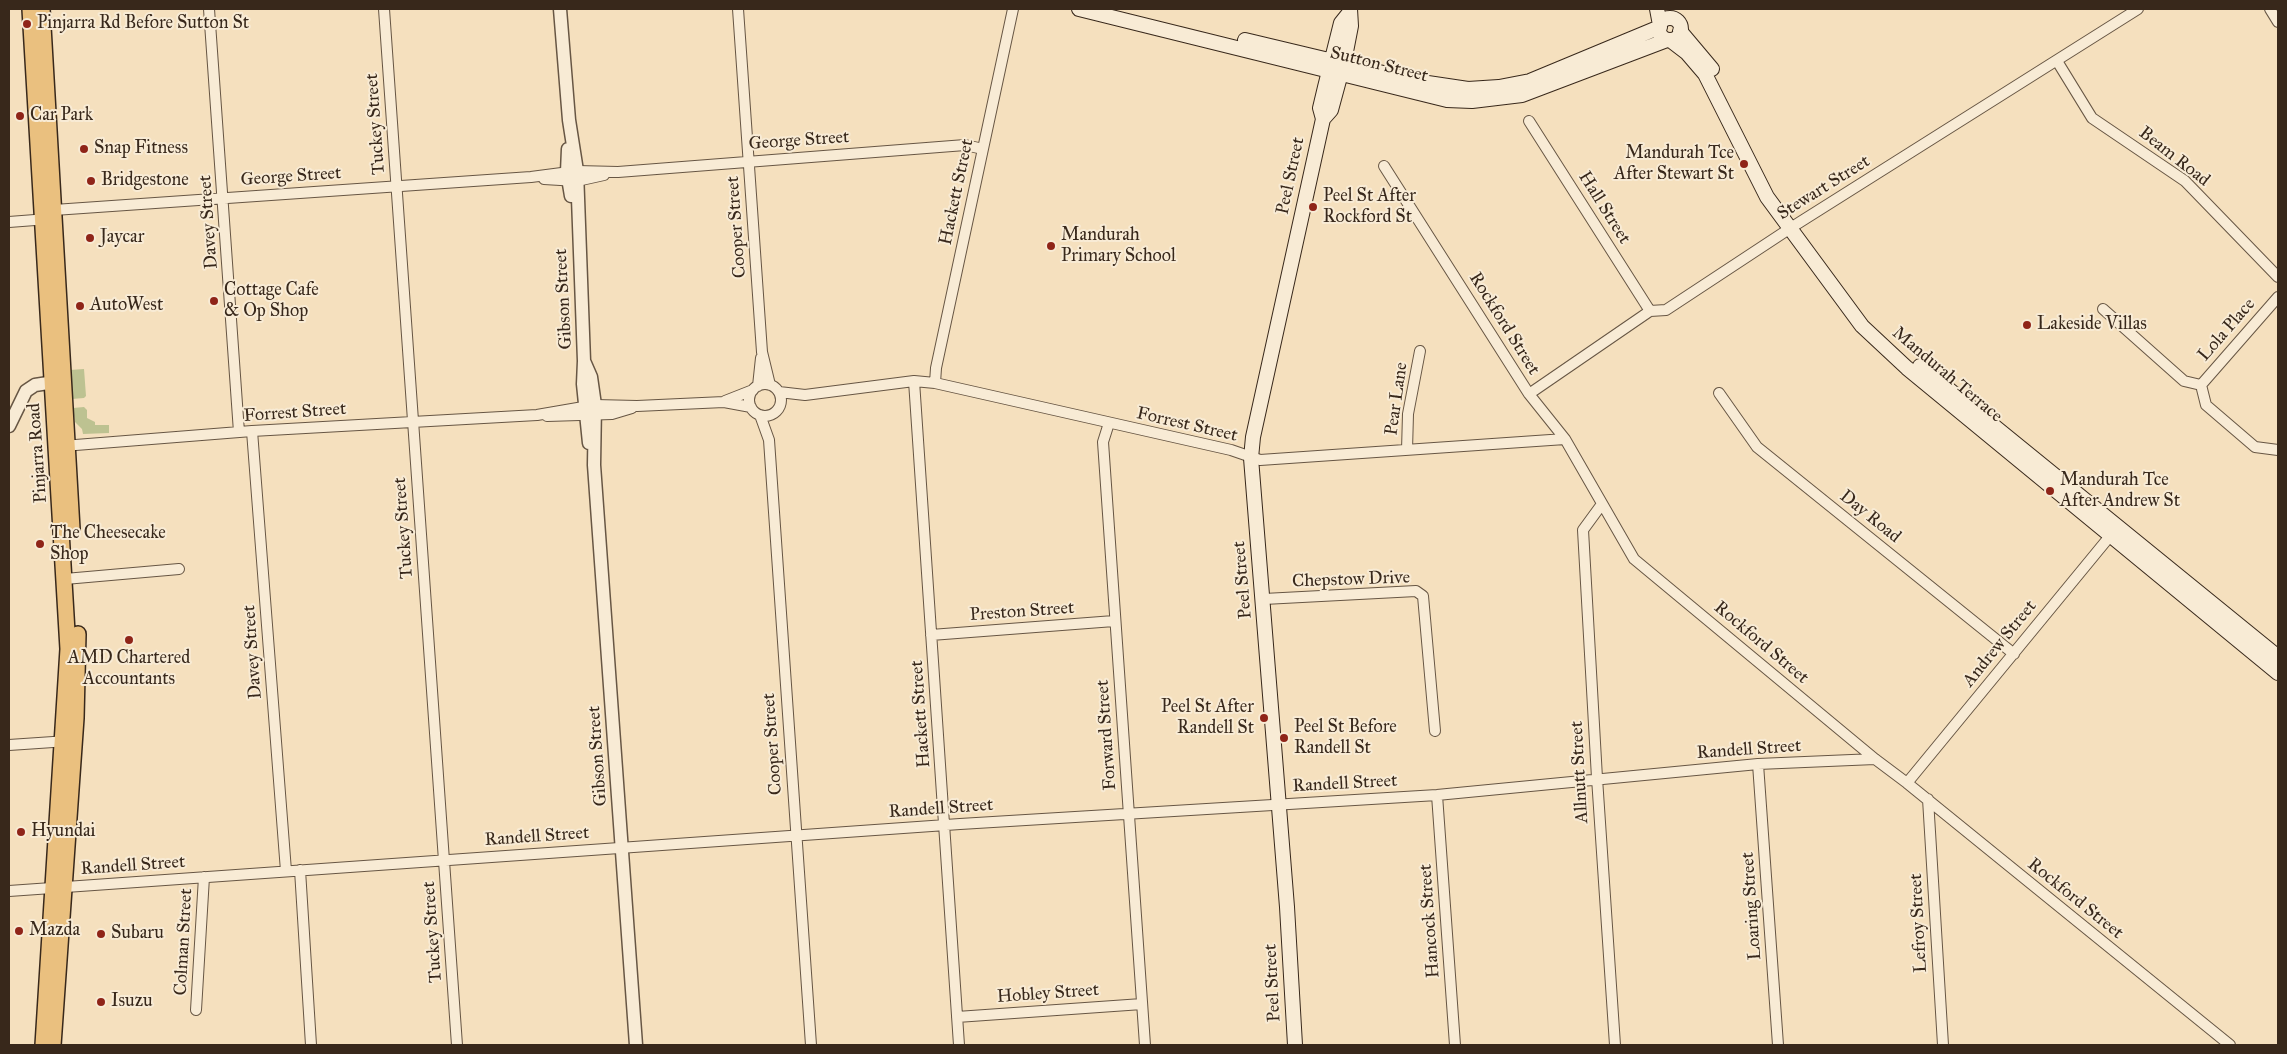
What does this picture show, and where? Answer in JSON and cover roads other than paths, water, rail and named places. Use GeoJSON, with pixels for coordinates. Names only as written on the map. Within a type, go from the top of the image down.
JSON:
{"type":"FeatureCollection","features":[{"type":"Feature","properties":{"kind":"main road","name":"Pinjarra Road"},"geometry":{"type":"LineString","coordinates":[[30,9],[50,216]]}},
{"type":"Feature","properties":{"kind":"main road","name":"Pinjarra Road"},"geometry":{"type":"LineString","coordinates":[[42,9],[58,381],[70,578],[78,659],[68,741],[59,887],[54,1045]]}},
{"type":"Feature","properties":{"kind":"main road","name":"Sutton Street"},"geometry":{"type":"LineString","coordinates":[[1079,9],[1263,49]]}},
{"type":"Feature","properties":{"kind":"main road","name":"Sutton Street"},"geometry":{"type":"LineString","coordinates":[[1116,9],[1263,49],[1420,88],[1447,100],[1472,101],[1522,95],[1672,28]]}},
{"type":"Feature","properties":{"kind":"main road"},"geometry":{"type":"LineString","coordinates":[[1656,9],[1660,26]]}},
{"type":"Feature","properties":{"kind":"main road","name":"Peel Street"},"geometry":{"type":"LineString","coordinates":[[1295,1045],[1294,1009],[1264,600],[1251,458],[1253,438],[1323,119],[1320,108],[1351,26],[1349,11]]}},
{"type":"Feature","properties":{"kind":"main road","name":"Sutton Street"},"geometry":{"type":"LineString","coordinates":[[1420,88],[1468,89],[1499,87],[1530,81],[1660,26]]}},
{"type":"Feature","properties":{"kind":"main road","name":"Mandurah Terrace"},"geometry":{"type":"LineString","coordinates":[[1660,26],[1661,36],[1672,28],[1708,62],[1792,227],[1877,331],[2114,530],[2278,673]]}},
{"type":"Feature","properties":{"kind":"main road","name":"Mandurah Terrace"},"geometry":{"type":"LineString","coordinates":[[2114,530],[2278,657]]}},
{"type":"Feature","properties":{"kind":"main road","name":"Pinjarra Road"},"geometry":{"type":"LineString","coordinates":[[43,1045],[59,887]]}},
{"type":"Feature","properties":{"kind":"street","name":"Davey Street"},"geometry":{"type":"LineString","coordinates":[[209,9],[224,198],[239,432]]}},
{"type":"Feature","properties":{"kind":"street","name":"Tuckey Street"},"geometry":{"type":"LineString","coordinates":[[384,9],[457,1045]]}},
{"type":"Feature","properties":{"kind":"street","name":"Gibson Street"},"geometry":{"type":"LineString","coordinates":[[560,9],[579,235],[584,361],[583,384],[590,410],[636,1045]]}},
{"type":"Feature","properties":{"kind":"street","name":"Cooper Street"},"geometry":{"type":"LineString","coordinates":[[738,9],[762,352],[770,385]]}},
{"type":"Feature","properties":{"kind":"street","name":"Hackett Street"},"geometry":{"type":"LineString","coordinates":[[935,383],[936,368],[1013,9]]}},
{"type":"Feature","properties":{"kind":"street","name":"Stewart Street"},"geometry":{"type":"LineString","coordinates":[[1528,394],[1650,311],[1666,310],[1792,227],[2138,9]]}},
{"type":"Feature","properties":{"kind":"street"},"geometry":{"type":"LineString","coordinates":[[2270,9],[2278,22]]}},
{"type":"Feature","properties":{"kind":"street","name":"Beam Road"},"geometry":{"type":"LineString","coordinates":[[2057,61],[2092,118],[2185,181],[2278,277]]}},
{"type":"Feature","properties":{"kind":"street","name":"Hall Street"},"geometry":{"type":"LineString","coordinates":[[1530,121],[1650,311]]}},
{"type":"Feature","properties":{"kind":"street","name":"George Street"},"geometry":{"type":"LineString","coordinates":[[9,222],[224,198],[573,176],[965,145],[982,149]]}},
{"type":"Feature","properties":{"kind":"street","name":"Rockford Street"},"geometry":{"type":"LineString","coordinates":[[1384,166],[1528,394],[1565,439],[1634,559],[1875,759],[1908,782],[2230,1045]]}},
{"type":"Feature","properties":{"kind":"street","name":"Lola Place"},"geometry":{"type":"LineString","coordinates":[[2201,385],[2278,297]]}},
{"type":"Feature","properties":{"kind":"street"},"geometry":{"type":"LineString","coordinates":[[2103,309],[2184,381],[2201,385],[2206,405],[2255,447],[2278,450]]}},
{"type":"Feature","properties":{"kind":"street","name":"Pear Lane"},"geometry":{"type":"LineString","coordinates":[[1407,450],[1408,414],[1420,351]]}},
{"type":"Feature","properties":{"kind":"street","name":"Cooper Street"},"geometry":{"type":"LineString","coordinates":[[755,388],[762,352]]}},
{"type":"Feature","properties":{"kind":"street"},"geometry":{"type":"LineString","coordinates":[[9,426],[26,391],[36,385],[58,381]]}},
{"type":"Feature","properties":{"kind":"street","name":"Hackett Street"},"geometry":{"type":"LineString","coordinates":[[914,381],[959,1045]]}},
{"type":"Feature","properties":{"kind":"street","name":"Forrest Street"},"geometry":{"type":"LineString","coordinates":[[779,392],[805,395],[914,381],[935,383],[1231,450],[1251,458],[1272,460],[1565,439]]}},
{"type":"Feature","properties":{"kind":"street"},"geometry":{"type":"LineString","coordinates":[[770,385],[779,392],[778,409],[769,416],[760,415],[751,407],[749,398],[755,388],[770,385]]}},
{"type":"Feature","properties":{"kind":"street","name":"Forrest Street"},"geometry":{"type":"LineString","coordinates":[[724,402],[755,388]]}},
{"type":"Feature","properties":{"kind":"street","name":"Day Road"},"geometry":{"type":"LineString","coordinates":[[1719,393],[1757,447],[2014,654]]}},
{"type":"Feature","properties":{"kind":"street","name":"Forrest Street"},"geometry":{"type":"LineString","coordinates":[[778,409],[805,395]]}},
{"type":"Feature","properties":{"kind":"street","name":"Forrest Street"},"geometry":{"type":"LineString","coordinates":[[62,446],[252,431],[536,415],[559,417],[590,410],[637,406],[724,402],[751,407]]}},
{"type":"Feature","properties":{"kind":"street","name":"Cooper Street"},"geometry":{"type":"LineString","coordinates":[[769,440],[778,409]]}},
{"type":"Feature","properties":{"kind":"street","name":"Cooper Street"},"geometry":{"type":"LineString","coordinates":[[760,415],[769,440],[811,1045]]}},
{"type":"Feature","properties":{"kind":"street","name":"Forward Street"},"geometry":{"type":"LineString","coordinates":[[1109,423],[1103,442],[1144,1045]]}},
{"type":"Feature","properties":{"kind":"street","name":"Davey Street"},"geometry":{"type":"LineString","coordinates":[[252,431],[286,871]]}},
{"type":"Feature","properties":{"kind":"street","name":"Allnutt Street"},"geometry":{"type":"LineString","coordinates":[[1602,504],[1583,530],[1596,778],[1615,1045]]}},
{"type":"Feature","properties":{"kind":"street","name":"Andrew Street"},"geometry":{"type":"LineString","coordinates":[[1908,782],[2114,530]]}},
{"type":"Feature","properties":{"kind":"street"},"geometry":{"type":"LineString","coordinates":[[70,578],[179,569]]}},
{"type":"Feature","properties":{"kind":"street","name":"Chepstow Drive"},"geometry":{"type":"LineString","coordinates":[[1264,600],[1416,591],[1423,596],[1435,731]]}},
{"type":"Feature","properties":{"kind":"street","name":"Preston Street"},"geometry":{"type":"LineString","coordinates":[[931,635],[1114,621]]}},
{"type":"Feature","properties":{"kind":"street"},"geometry":{"type":"LineString","coordinates":[[9,745],[68,741]]}},
{"type":"Feature","properties":{"kind":"street","name":"Randell Street"},"geometry":{"type":"LineString","coordinates":[[9,890],[945,825],[1437,795],[1596,778],[1758,764],[1875,759]]}},
{"type":"Feature","properties":{"kind":"street","name":"Loaring Street"},"geometry":{"type":"LineString","coordinates":[[1758,764],[1778,1045]]}},
{"type":"Feature","properties":{"kind":"street","name":"Hancock Street"},"geometry":{"type":"LineString","coordinates":[[1437,795],[1455,1045]]}},
{"type":"Feature","properties":{"kind":"street","name":"Lefroy Street"},"geometry":{"type":"LineString","coordinates":[[1928,800],[1943,1045]]}},
{"type":"Feature","properties":{"kind":"street"},"geometry":{"type":"LineString","coordinates":[[300,870],[312,1045]]}},
{"type":"Feature","properties":{"kind":"street","name":"Colman Street"},"geometry":{"type":"LineString","coordinates":[[196,1010],[204,877]]}},
{"type":"Feature","properties":{"kind":"street","name":"Hobley Street"},"geometry":{"type":"LineString","coordinates":[[957,1017],[1142,1004]]}},
{"type":"Feature","properties":{"kind":"place","name":"Pinjarra Rd Before Sutton St"},"geometry":{"type":"Point","coordinates":[27,24]}},
{"type":"Feature","properties":{"kind":"place","name":"Car Park"},"geometry":{"type":"Point","coordinates":[20,116]}},
{"type":"Feature","properties":{"kind":"place","name":"Snap Fitness"},"geometry":{"type":"Point","coordinates":[84,149]}},
{"type":"Feature","properties":{"kind":"place","name":"Mandurah Tce After Stewart St"},"geometry":{"type":"Point","coordinates":[1744,164]}},
{"type":"Feature","properties":{"kind":"place","name":"Bridgestone"},"geometry":{"type":"Point","coordinates":[91,181]}},
{"type":"Feature","properties":{"kind":"place","name":"Peel St After Rockford St"},"geometry":{"type":"Point","coordinates":[1313,207]}},
{"type":"Feature","properties":{"kind":"place","name":"Jaycar"},"geometry":{"type":"Point","coordinates":[90,238]}},
{"type":"Feature","properties":{"kind":"place","name":"Mandurah Primary School"},"geometry":{"type":"Point","coordinates":[1051,246]}},
{"type":"Feature","properties":{"kind":"place","name":"Cottage Cafe & Op Shop"},"geometry":{"type":"Point","coordinates":[214,301]}},
{"type":"Feature","properties":{"kind":"place","name":"AutoWest"},"geometry":{"type":"Point","coordinates":[80,306]}},
{"type":"Feature","properties":{"kind":"place","name":"Lakeside Villas"},"geometry":{"type":"Point","coordinates":[2027,325]}},
{"type":"Feature","properties":{"kind":"place","name":"Mandurah Tce After Andrew St"},"geometry":{"type":"Point","coordinates":[2050,491]}},
{"type":"Feature","properties":{"kind":"place","name":"The Cheesecake Shop"},"geometry":{"type":"Point","coordinates":[40,544]}},
{"type":"Feature","properties":{"kind":"place","name":"AMD Chartered Accountants"},"geometry":{"type":"Point","coordinates":[129,640]}},
{"type":"Feature","properties":{"kind":"place","name":"Peel St After Randell St"},"geometry":{"type":"Point","coordinates":[1264,718]}},
{"type":"Feature","properties":{"kind":"place","name":"Peel St Before Randell St"},"geometry":{"type":"Point","coordinates":[1284,738]}},
{"type":"Feature","properties":{"kind":"place","name":"Hyundai"},"geometry":{"type":"Point","coordinates":[21,832]}},
{"type":"Feature","properties":{"kind":"place","name":"Mazda"},"geometry":{"type":"Point","coordinates":[19,931]}},
{"type":"Feature","properties":{"kind":"place","name":"Subaru"},"geometry":{"type":"Point","coordinates":[101,934]}},
{"type":"Feature","properties":{"kind":"place","name":"Isuzu"},"geometry":{"type":"Point","coordinates":[101,1002]}}]}
